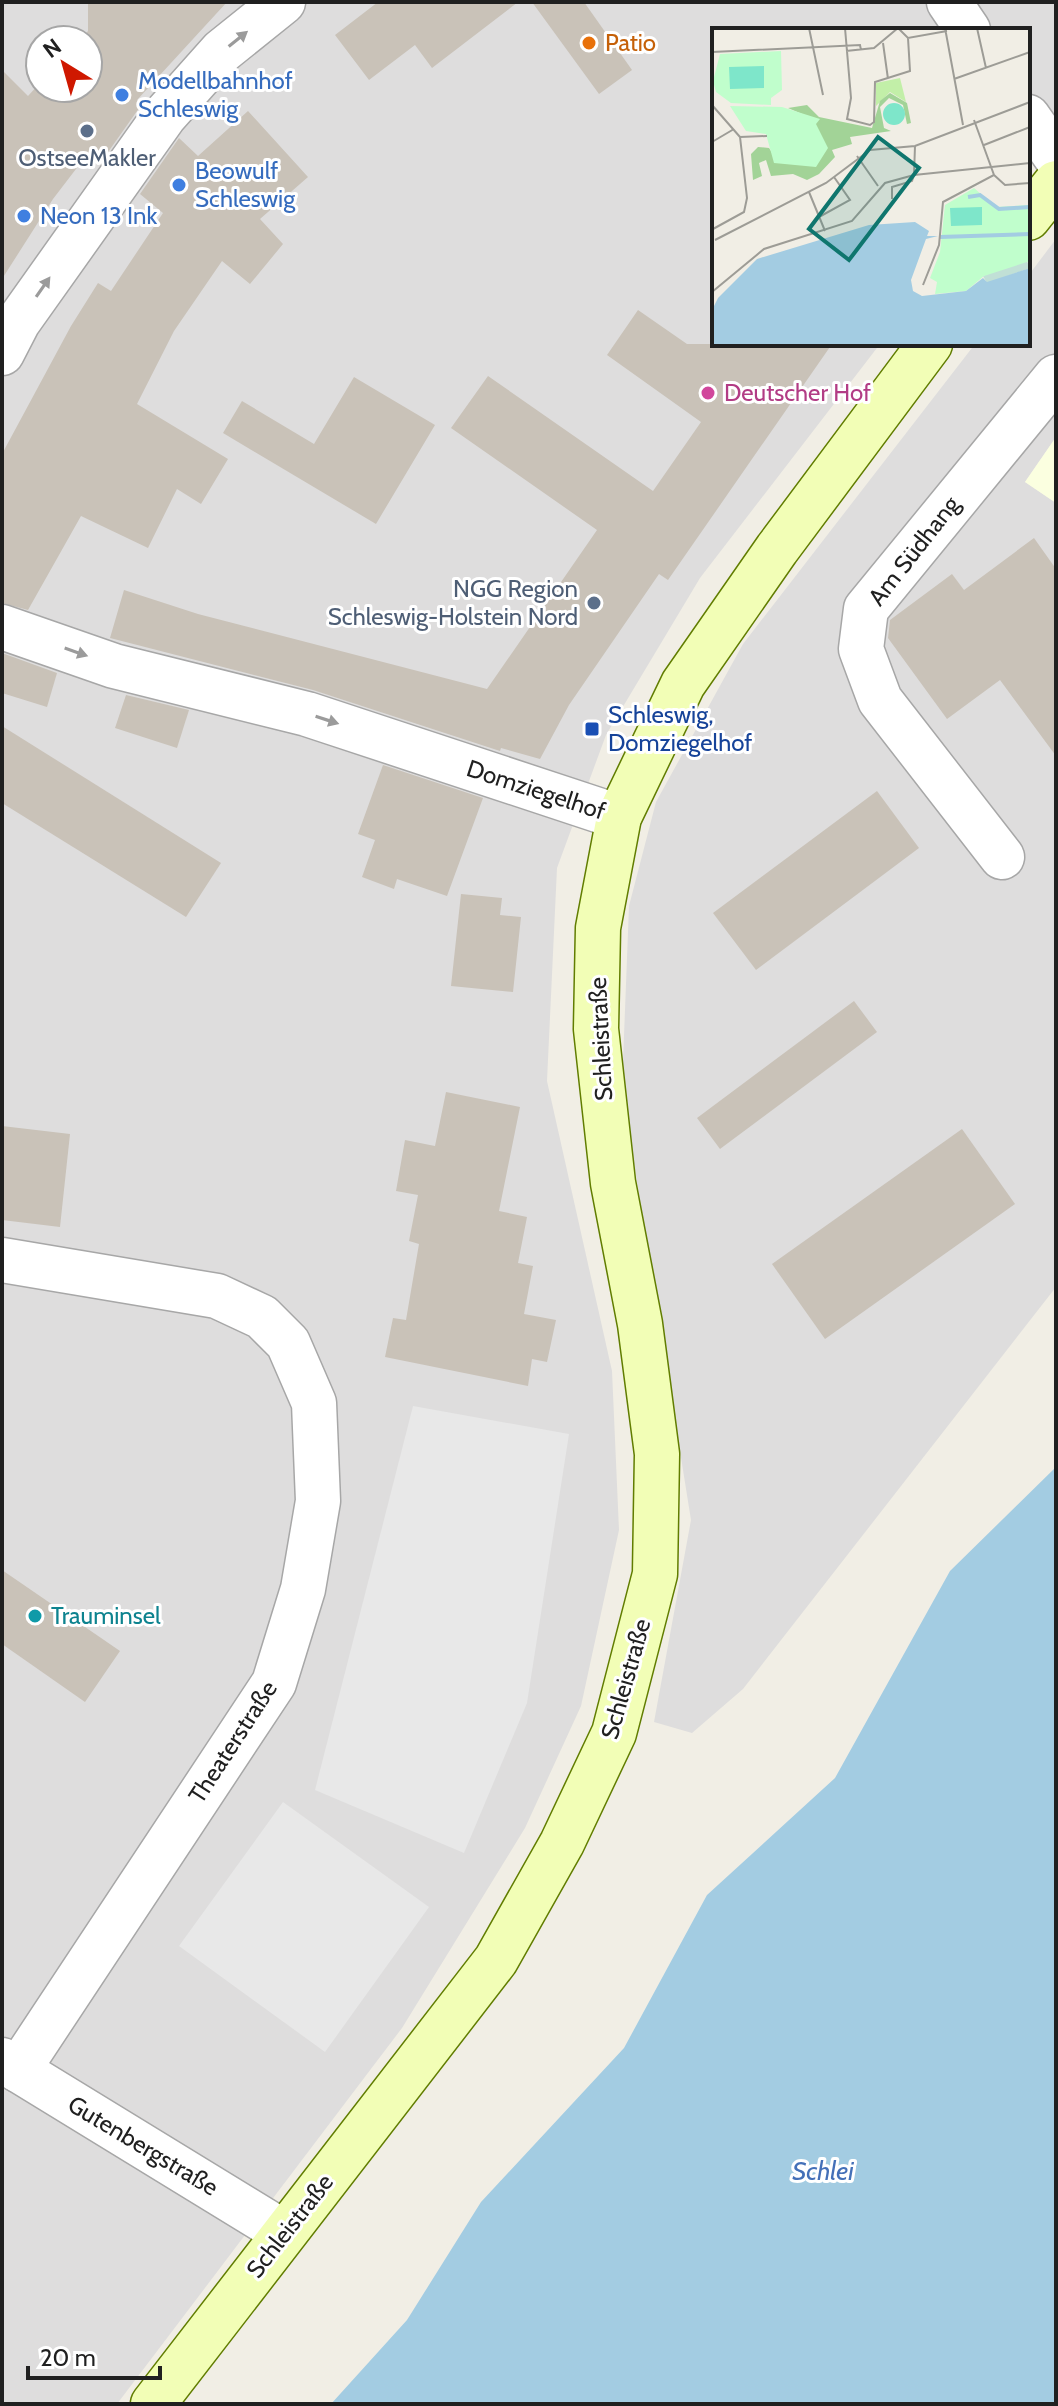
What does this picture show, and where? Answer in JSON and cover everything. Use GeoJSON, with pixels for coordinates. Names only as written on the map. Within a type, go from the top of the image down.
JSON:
{"type":"FeatureCollection","features":[{"type":"Feature","properties":{"kind":"street"},"geometry":{"type":"LineString","coordinates":[[2,353],[18,322],[165,115],[222,51],[283,2]]}},
{"type":"Feature","properties":{"kind":"street"},"geometry":{"type":"LineString","coordinates":[[949,2],[967,28]]}},
{"type":"Feature","properties":{"kind":"street"},"geometry":{"type":"LineString","coordinates":[[1030,120],[1056,157]]}},
{"type":"Feature","properties":{"kind":"street"},"geometry":{"type":"LineString","coordinates":[[1030,216],[1056,183]]}},
{"type":"Feature","properties":{"kind":"street","name":"Domziegelhof"},"geometry":{"type":"LineString","coordinates":[[2,627],[114,666],[307,714],[619,817],[683,684],[777,549],[929,346]]}},
{"type":"Feature","properties":{"kind":"street","name":"Am Südhang"},"geometry":{"type":"LineString","coordinates":[[1002,857],[880,700],[861,649],[866,609],[1056,377]]}},
{"type":"Feature","properties":{"kind":"street","name":"Schleistraße"},"geometry":{"type":"LineString","coordinates":[[153,2404],[496,1960],[562,1843],[614,1733],[655,1574],[657,1454],[640,1324],[613,1183],[596,1029],[598,928],[619,817]]}},
{"type":"Feature","properties":{"kind":"street","name":"Theaterstraße"},"geometry":{"type":"LineString","coordinates":[[2,1260],[217,1296],[262,1317],[288,1343],[314,1403],[318,1501],[303,1589],[274,1683],[10,2065]]}},
{"type":"Feature","properties":{"kind":"street","name":"Gutenbergstraße"},"geometry":{"type":"LineString","coordinates":[[10,2065],[283,2232]]}},
{"type":"Feature","properties":{"kind":"shaded area"},"geometry":{"type":"Polygon","coordinates":[[[2,2],[1056,2],[1056,114],[1030,148],[1030,28],[712,28],[712,346],[878,346],[700,578],[606,735],[557,868],[547,1081],[612,1371],[619,1530],[581,1706],[525,1828],[402,2028],[117,2404],[2,2404],[2,2]]]}},
{"type":"Feature","properties":{"kind":"shaded area"},"geometry":{"type":"Polygon","coordinates":[[[1056,239],[1056,437],[1025,482],[1056,503],[1056,1287],[743,1689],[692,1733],[654,1722],[691,1520],[622,1088],[629,906],[656,802],[743,644],[973,346],[1030,346],[1030,273],[1056,239]]]}},
{"type":"Feature","properties":{"kind":"shaded area"},"geometry":{"type":"Polygon","coordinates":[[[1056,437],[1056,503],[1025,482],[1056,437]]]}},
{"type":"Feature","properties":{"kind":"shaded area"},"geometry":{"type":"Polygon","coordinates":[[[413,1406],[569,1434],[527,1703],[464,1853],[315,1790],[413,1406]]]}},
{"type":"Feature","properties":{"kind":"shaded area"},"geometry":{"type":"Polygon","coordinates":[[[283,1802],[429,1907],[325,2052],[179,1946],[283,1802]]]}},
{"type":"Feature","properties":{"kind":"water","name":"Schlei"},"geometry":{"type":"Polygon","coordinates":[[[1056,1467],[1056,2404],[331,2404],[407,2320],[481,2202],[624,2048],[707,1895],[835,1778],[950,1571],[1056,1467]]]}},
{"type":"Feature","properties":{"kind":"building"},"geometry":{"type":"Polygon","coordinates":[[[88,2],[227,2],[137,100],[142,104],[101,162],[89,152],[53,199],[2,279],[2,70],[24,92],[24,104],[104,104],[104,24],[88,24],[88,2]]]}},
{"type":"Feature","properties":{"kind":"building"},"geometry":{"type":"Polygon","coordinates":[[[378,2],[518,2],[432,68],[415,45],[369,80],[335,35],[378,2]]]}},
{"type":"Feature","properties":{"kind":"building"},"geometry":{"type":"Polygon","coordinates":[[[532,2],[584,2],[632,70],[599,94],[532,2]]]}},
{"type":"Feature","properties":{"kind":"building"},"geometry":{"type":"Polygon","coordinates":[[[248,111],[308,177],[260,219],[283,244],[250,284],[222,261],[174,331],[137,404],[228,459],[201,504],[177,489],[148,548],[81,516],[28,610],[2,603],[2,454],[71,326],[98,283],[111,291],[163,213],[140,194],[179,138],[198,156],[248,111]]]}},
{"type":"Feature","properties":{"kind":"building"},"geometry":{"type":"Polygon","coordinates":[[[638,310],[687,344],[831,346],[668,580],[659,574],[569,705],[540,759],[501,748],[500,751],[313,690],[110,638],[124,590],[198,614],[487,689],[597,530],[451,428],[488,376],[653,491],[701,422],[607,355],[638,310]]]}},
{"type":"Feature","properties":{"kind":"building"},"geometry":{"type":"Polygon","coordinates":[[[354,377],[435,425],[376,524],[223,433],[242,401],[314,444],[354,377]]]}},
{"type":"Feature","properties":{"kind":"building"},"geometry":{"type":"Polygon","coordinates":[[[1034,538],[1056,569],[1056,756],[1000,680],[947,719],[888,638],[890,620],[952,574],[964,590],[1034,538]]]}},
{"type":"Feature","properties":{"kind":"building"},"geometry":{"type":"Polygon","coordinates":[[[2,653],[57,673],[47,707],[2,693],[2,653]]]}},
{"type":"Feature","properties":{"kind":"building"},"geometry":{"type":"Polygon","coordinates":[[[126,695],[189,710],[177,748],[115,728],[126,695]]]}},
{"type":"Feature","properties":{"kind":"building"},"geometry":{"type":"Polygon","coordinates":[[[2,726],[221,863],[186,917],[2,803],[2,726]]]}},
{"type":"Feature","properties":{"kind":"building"},"geometry":{"type":"Polygon","coordinates":[[[383,765],[483,798],[447,896],[397,879],[394,889],[362,877],[375,840],[358,834],[383,765]]]}},
{"type":"Feature","properties":{"kind":"building"},"geometry":{"type":"Polygon","coordinates":[[[877,791],[919,848],[756,970],[713,913],[877,791]]]}},
{"type":"Feature","properties":{"kind":"building"},"geometry":{"type":"Polygon","coordinates":[[[461,894],[502,898],[500,915],[521,917],[513,992],[451,986],[461,894]]]}},
{"type":"Feature","properties":{"kind":"building"},"geometry":{"type":"Polygon","coordinates":[[[854,1001],[877,1032],[720,1149],[697,1118],[854,1001]]]}},
{"type":"Feature","properties":{"kind":"building"},"geometry":{"type":"Polygon","coordinates":[[[446,1092],[520,1107],[499,1211],[527,1217],[518,1263],[533,1266],[524,1314],[556,1320],[547,1362],[532,1359],[528,1386],[385,1357],[393,1318],[406,1320],[419,1244],[409,1241],[418,1195],[396,1191],[405,1140],[435,1146],[446,1092]]]}},
{"type":"Feature","properties":{"kind":"building"},"geometry":{"type":"Polygon","coordinates":[[[2,1126],[70,1134],[60,1227],[2,1220],[2,1126]]]}},
{"type":"Feature","properties":{"kind":"building"},"geometry":{"type":"Polygon","coordinates":[[[962,1129],[1015,1204],[825,1339],[772,1264],[962,1129]]]}},
{"type":"Feature","properties":{"kind":"building","name":"Trauminsel"},"geometry":{"type":"Polygon","coordinates":[[[2,1570],[120,1651],[85,1702],[2,1644],[2,1570]]]}},
{"type":"Feature","properties":{"kind":"place","name":"Patio"},"geometry":{"type":"Point","coordinates":[589,43]}},
{"type":"Feature","properties":{"kind":"place","name":"Modellbahnhof Schleswig"},"geometry":{"type":"Point","coordinates":[122,95]}},
{"type":"Feature","properties":{"kind":"place","name":"OstseeMakler"},"geometry":{"type":"Point","coordinates":[87,131]}},
{"type":"Feature","properties":{"kind":"place","name":"Beowulf Schleswig"},"geometry":{"type":"Point","coordinates":[179,185]}},
{"type":"Feature","properties":{"kind":"place","name":"Neon 13 Ink"},"geometry":{"type":"Point","coordinates":[24,216]}},
{"type":"Feature","properties":{"kind":"place","name":"Deutscher Hof"},"geometry":{"type":"Point","coordinates":[708,393]}},
{"type":"Feature","properties":{"kind":"place","name":"NGG Region Schleswig-Holstein Nord"},"geometry":{"type":"Point","coordinates":[594,603]}},
{"type":"Feature","properties":{"kind":"place","name":"Schleswig, Domziegelhof"},"geometry":{"type":"Point","coordinates":[592,729]}},
{"type":"Feature","properties":{"kind":"place","name":"Trauminsel"},"geometry":{"type":"Point","coordinates":[35,1616]}}]}
